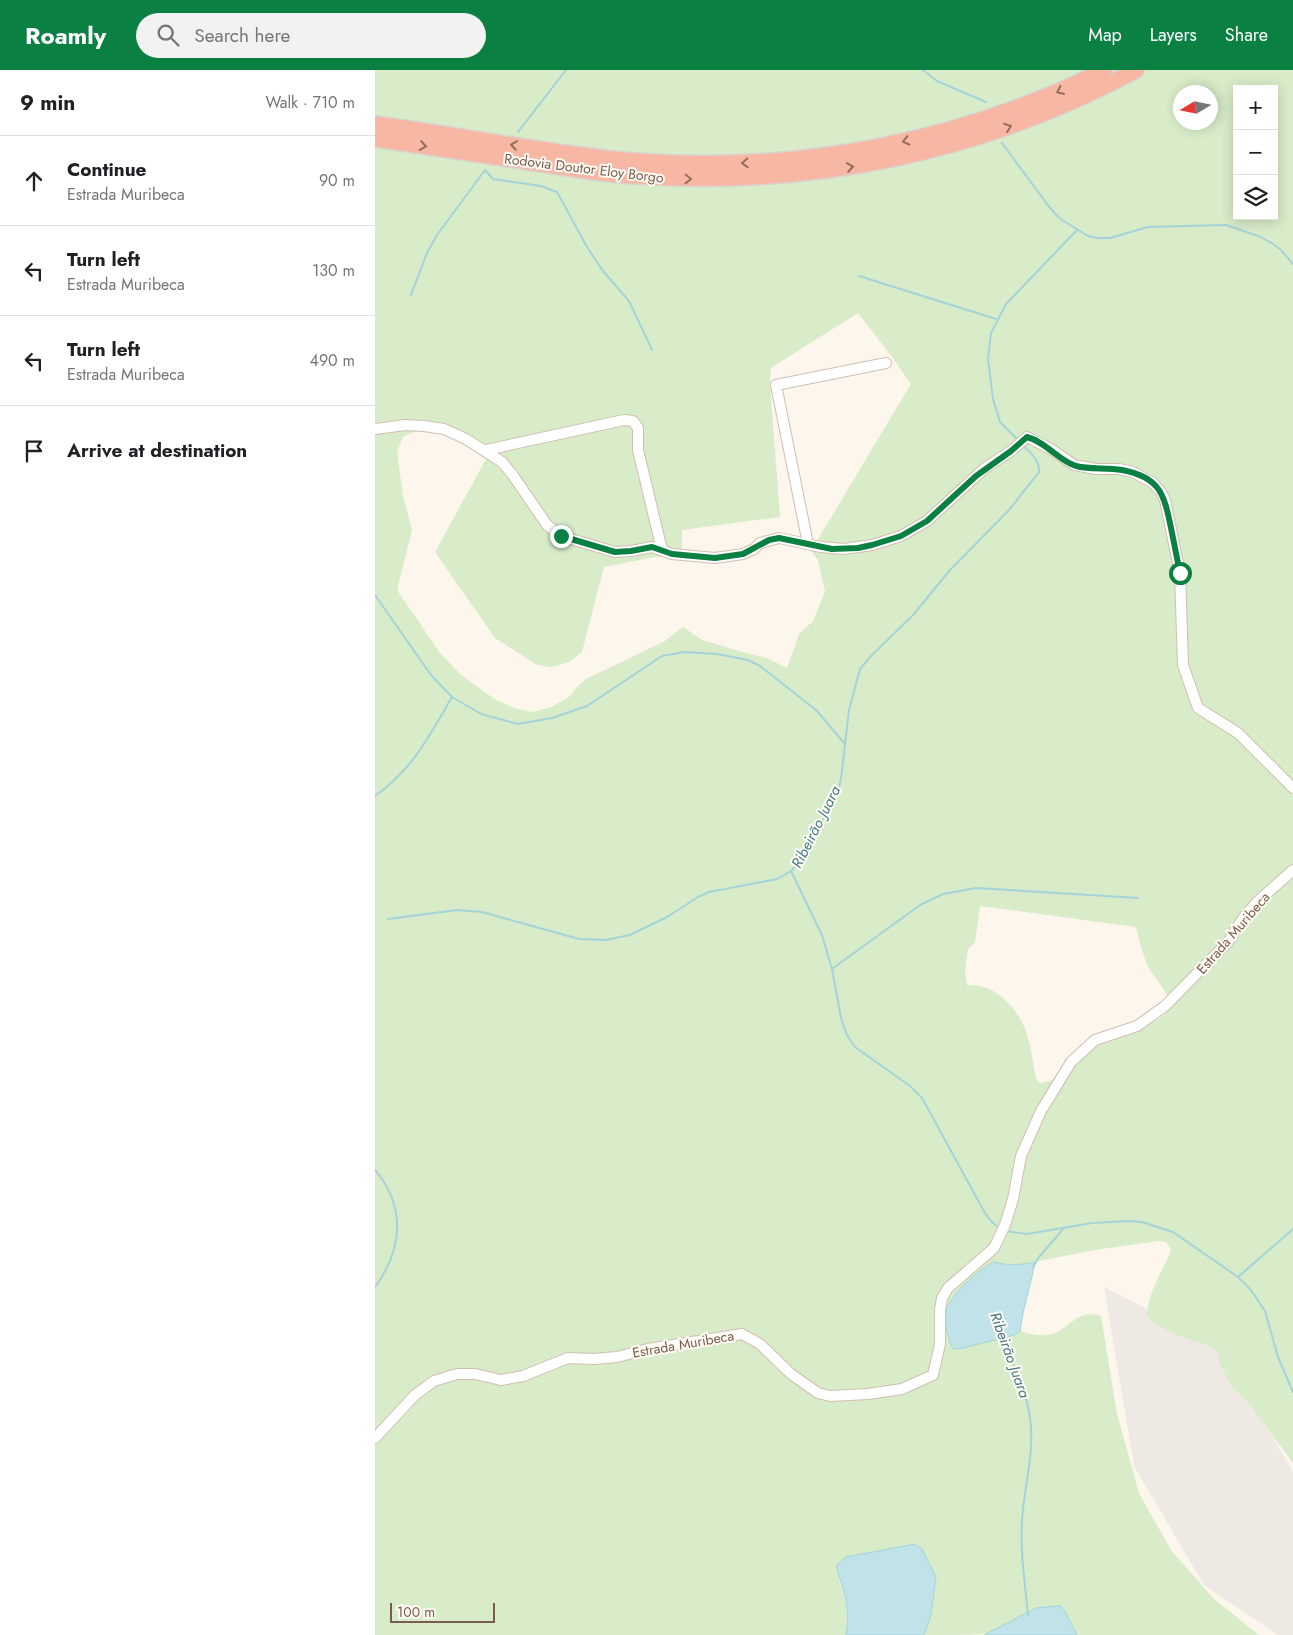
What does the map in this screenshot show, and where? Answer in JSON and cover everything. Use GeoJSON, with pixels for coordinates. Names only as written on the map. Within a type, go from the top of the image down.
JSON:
{"type":"FeatureCollection","features":[{"type":"Feature","properties":{"kind":"highway","name":"Rodovia Doutor Eloy Borgo"},"geometry":{"type":"LineString","coordinates":[[375,124],[578,155],[635,161],[720,164],[776,161],[861,150],[944,132],[1024,105],[1104,70]]}},
{"type":"Feature","properties":{"kind":"highway","name":"Rodovia Doutor Eloy Borgo"},"geometry":{"type":"LineString","coordinates":[[375,139],[614,174],[691,179],[777,176],[863,165],[957,143],[1003,129],[1056,108],[1136,70]]}},
{"type":"Feature","properties":{"kind":"street"},"geometry":{"type":"LineString","coordinates":[[808,544],[776,384],[886,363]]}},
{"type":"Feature","properties":{"kind":"street"},"geometry":{"type":"LineString","coordinates":[[486,450],[624,420],[633,421],[638,428],[638,450],[662,550]]}},
{"type":"Feature","properties":{"kind":"street"},"geometry":{"type":"LineString","coordinates":[[375,429],[424,426],[444,429],[486,450],[507,468],[547,525],[561,536],[615,552],[652,547],[679,555],[715,558],[743,554],[760,544],[779,538],[832,549],[858,548],[901,536],[933,517],[976,476],[1027,437],[1051,449],[1074,465],[1133,472],[1153,483],[1165,500],[1180,573],[1183,665],[1198,708],[1237,733],[1293,788]]}},
{"type":"Feature","properties":{"kind":"street","name":"Estrada Muribeca"},"geometry":{"type":"LineString","coordinates":[[379,1430],[415,1395],[434,1381],[457,1374],[475,1374],[501,1380],[523,1376],[568,1358],[594,1359],[617,1357],[648,1348],[742,1334],[760,1344],[791,1374],[818,1394],[830,1396],[868,1394],[893,1390],[933,1375],[940,1344],[942,1298],[948,1288],[994,1248],[1005,1225],[1013,1199],[1021,1156],[1041,1111],[1071,1062],[1095,1040],[1137,1026],[1165,1006],[1228,942],[1244,917],[1257,902],[1293,870]]}},
{"type":"Feature","properties":{"kind":"street"},"geometry":{"type":"LineString","coordinates":[[375,1438],[379,1430]]}},
{"type":"Feature","properties":{"kind":"shaded area"},"geometry":{"type":"Polygon","coordinates":[[[1104,1287],[1221,1346],[1293,1472],[1293,1635],[1278,1635],[1204,1585],[1134,1466],[1104,1287]]]}},
{"type":"Feature","properties":{"kind":"green space"},"geometry":{"type":"Polygon","coordinates":[[[375,70],[1293,70],[1293,1463],[1250,1405],[1233,1388],[1219,1363],[1218,1352],[1214,1348],[1169,1332],[1147,1316],[1152,1291],[1171,1250],[1166,1242],[1159,1241],[1095,1250],[1019,1265],[993,1262],[956,1293],[948,1310],[953,1349],[1014,1335],[1020,1331],[1037,1335],[1051,1334],[1061,1330],[1080,1316],[1093,1314],[1101,1316],[1117,1414],[1139,1493],[1171,1550],[1213,1598],[1259,1635],[1077,1635],[1065,1611],[1060,1606],[1030,1612],[985,1634],[924,1635],[931,1615],[837,1571],[844,1595],[846,1635],[375,1635],[375,70]],[[858,313],[771,368],[770,384],[780,517],[682,530],[682,557],[654,557],[604,567],[582,652],[569,662],[551,667],[537,665],[495,638],[435,552],[486,459],[440,433],[426,430],[403,437],[397,452],[403,496],[412,530],[397,590],[440,653],[461,675],[496,700],[517,709],[533,712],[551,707],[569,697],[586,679],[665,641],[683,627],[702,640],[767,658],[787,668],[799,634],[813,621],[825,592],[818,560],[811,551],[911,384],[858,313]],[[980,906],[975,942],[968,949],[965,970],[967,985],[984,987],[993,991],[1002,997],[1014,1010],[1028,1037],[1036,1079],[1040,1083],[1059,1076],[1066,1068],[1075,1050],[1124,1035],[1148,1025],[1169,1011],[1168,997],[1149,967],[1136,927],[980,906]]]}},
{"type":"Feature","properties":{"kind":"water"},"geometry":{"type":"Polygon","coordinates":[[[993,1262],[1014,1265],[1035,1262],[1020,1331],[1014,1335],[953,1349],[946,1326],[946,1310],[963,1286],[993,1262]]]}},
{"type":"Feature","properties":{"kind":"water"},"geometry":{"type":"Polygon","coordinates":[[[915,1544],[922,1549],[936,1577],[931,1615],[924,1635],[846,1635],[846,1605],[837,1565],[846,1557],[915,1544]]]}},
{"type":"Feature","properties":{"kind":"water"},"geometry":{"type":"Polygon","coordinates":[[[1060,1606],[1065,1611],[1077,1635],[984,1635],[1036,1608],[1060,1606]]]}},
{"type":"Feature","properties":{"kind":"waterway"},"geometry":{"type":"LineString","coordinates":[[518,132],[566,70]]}},
{"type":"Feature","properties":{"kind":"waterway","name":"Ribeirão Juara"},"geometry":{"type":"LineString","coordinates":[[923,70],[937,81],[986,102]]}},
{"type":"Feature","properties":{"kind":"waterway"},"geometry":{"type":"LineString","coordinates":[[1002,143],[1059,218],[1088,236],[1110,238],[1148,227],[1226,225],[1261,237],[1280,249],[1293,264]]}},
{"type":"Feature","properties":{"kind":"waterway"},"geometry":{"type":"LineString","coordinates":[[411,295],[427,253],[437,235],[485,170],[493,179],[541,186],[557,192],[587,247],[603,271],[629,301],[652,350]]}},
{"type":"Feature","properties":{"kind":"waterway","name":"Ribeirão Juara"},"geometry":{"type":"LineString","coordinates":[[1019,441],[1000,422],[993,399],[988,359],[991,333],[1006,304],[1077,230]]}},
{"type":"Feature","properties":{"kind":"waterway"},"geometry":{"type":"LineString","coordinates":[[859,276],[996,319]]}},
{"type":"Feature","properties":{"kind":"waterway","name":"Ribeirão Juara"},"geometry":{"type":"LineString","coordinates":[[388,919],[457,910],[482,912],[579,939],[606,940],[630,935],[667,917],[709,892],[777,879],[791,871],[802,859],[838,791],[849,710],[860,669],[913,615],[950,570],[1009,510],[1039,472],[1037,461],[1024,446]]}},
{"type":"Feature","properties":{"kind":"waterway"},"geometry":{"type":"LineString","coordinates":[[375,595],[431,675],[452,697],[481,714],[518,724],[552,718],[587,706],[662,656],[684,652],[717,654],[748,660],[760,666],[816,710],[845,744]]}},
{"type":"Feature","properties":{"kind":"waterway"},"geometry":{"type":"LineString","coordinates":[[375,796],[400,775],[410,763],[428,738],[452,697]]}},
{"type":"Feature","properties":{"kind":"waterway","name":"Ribeirão Juara"},"geometry":{"type":"LineString","coordinates":[[791,871],[822,935],[832,969],[841,1018],[847,1035],[855,1047],[910,1086],[922,1098],[985,1213],[999,1228]]}},
{"type":"Feature","properties":{"kind":"waterway"},"geometry":{"type":"LineString","coordinates":[[832,969],[920,905],[943,894],[976,888],[1138,898]]}},
{"type":"Feature","properties":{"kind":"waterway"},"geometry":{"type":"LineString","coordinates":[[375,1170],[385,1184],[392,1199],[396,1213],[397,1228],[391,1258],[375,1287]]}},
{"type":"Feature","properties":{"kind":"waterway"},"geometry":{"type":"LineString","coordinates":[[1005,1231],[1027,1234],[1092,1223],[1129,1221],[1142,1222],[1173,1232],[1238,1277],[1251,1290],[1265,1311],[1278,1357],[1293,1392]]}},
{"type":"Feature","properties":{"kind":"waterway","name":"Ribeirão Juara"},"geometry":{"type":"LineString","coordinates":[[1033,1267],[1039,1257],[1064,1228]]}},
{"type":"Feature","properties":{"kind":"waterway"},"geometry":{"type":"LineString","coordinates":[[1238,1277],[1293,1229]]}},
{"type":"Feature","properties":{"kind":"waterway","name":"Ribeirão Juara"},"geometry":{"type":"LineString","coordinates":[[1001,1336],[1022,1386],[1030,1418],[1031,1444],[1022,1532],[1023,1568],[1028,1615]]}},
{"type":"Feature","properties":{"kind":"route"},"geometry":{"type":"LineString","coordinates":[[561,536],[615,552],[652,547],[672,554],[715,558],[743,554],[769,540],[779,538],[832,549],[858,548],[901,536],[927,521],[938,513],[985,468],[1011,451],[1027,437],[1051,449],[1074,465],[1133,472],[1153,483],[1165,500],[1180,573]]}}]}
